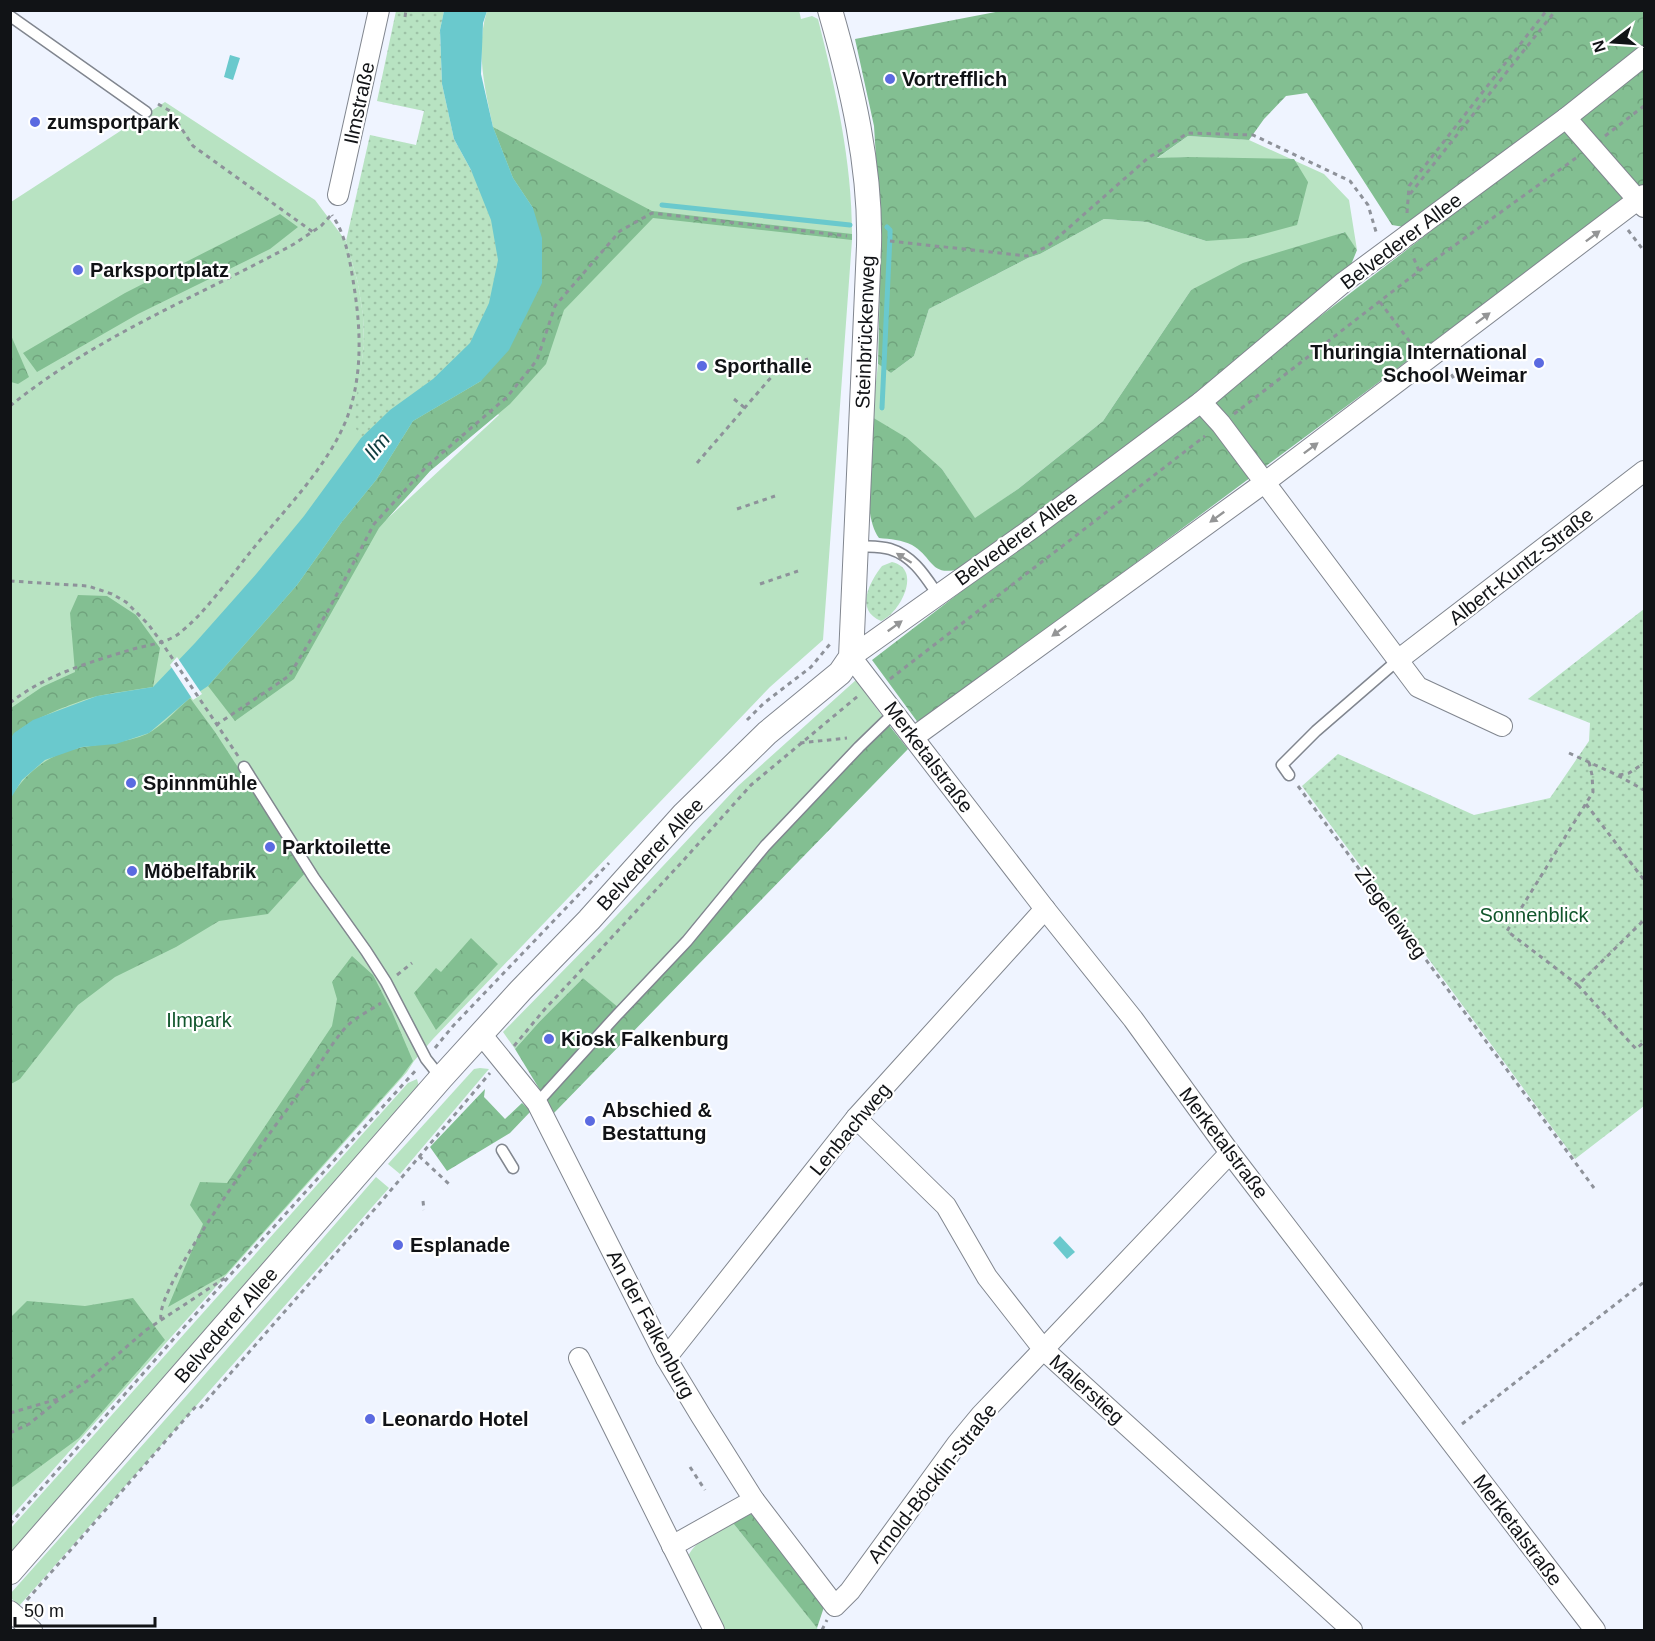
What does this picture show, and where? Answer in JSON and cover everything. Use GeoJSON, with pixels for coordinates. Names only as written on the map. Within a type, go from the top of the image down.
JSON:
{"type":"FeatureCollection","features":[{"type":"Feature","properties":{"kind":"street","name":"Ilmstraße"},"geometry":{"type":"LineString","coordinates":[[338,195],[380,10]]}},
{"type":"Feature","properties":{"kind":"street","name":"Steinbrückenweg"},"geometry":{"type":"LineString","coordinates":[[830,10],[851,92],[869,210],[851,657]]}},
{"type":"Feature","properties":{"kind":"street","name":"Belvederer Allee"},"geometry":{"type":"LineString","coordinates":[[10,1572],[434,1069],[481,1034],[589,920],[684,814],[767,733],[840,673],[851,657],[1034,527],[1201,402],[1344,282],[1566,118],[1644,56]]}},
{"type":"Feature","properties":{"kind":"street"},"geometry":{"type":"LineString","coordinates":[[914,737],[1264,483],[1643,200],[1566,118]]}},
{"type":"Feature","properties":{"kind":"street"},"geometry":{"type":"LineString","coordinates":[[1201,402],[1221,424],[1418,687],[1502,726]]}},
{"type":"Feature","properties":{"kind":"street","name":"Albert-Kuntz-Straße"},"geometry":{"type":"LineString","coordinates":[[1398,660],[1644,471]]}},
{"type":"Feature","properties":{"kind":"street","name":"Merketalstraße"},"geometry":{"type":"LineString","coordinates":[[851,657],[1045,909],[1133,1019],[1230,1153],[1595,1630]]}},
{"type":"Feature","properties":{"kind":"street","name":"Lenbachweg"},"geometry":{"type":"LineString","coordinates":[[666,1358],[856,1118],[1045,909]]}},
{"type":"Feature","properties":{"kind":"street","name":"An der Falkenburg"},"geometry":{"type":"LineString","coordinates":[[481,1034],[537,1104],[666,1358],[717,1451],[835,1606]]}},
{"type":"Feature","properties":{"kind":"street","name":"Malerstieg"},"geometry":{"type":"LineString","coordinates":[[856,1118],[946,1206],[987,1276],[1044,1350],[1352,1630]]}},
{"type":"Feature","properties":{"kind":"street","name":"Arnold-Böcklin-Straße"},"geometry":{"type":"LineString","coordinates":[[835,1606],[850,1591],[957,1444],[981,1415],[1230,1153]]}},
{"type":"Feature","properties":{"kind":"street"},"geometry":{"type":"LineString","coordinates":[[579,1358],[714,1630]]}},
{"type":"Feature","properties":{"kind":"street"},"geometry":{"type":"LineString","coordinates":[[672,1546],[754,1500]]}},
{"type":"Feature","properties":{"kind":"street"},"geometry":{"type":"LineString","coordinates":[[13,1613],[32,1630]]}},
{"type":"Feature","properties":{"kind":"lane"},"geometry":{"type":"LineString","coordinates":[[10,16],[146,112]]}},
{"type":"Feature","properties":{"kind":"lane"},"geometry":{"type":"LineString","coordinates":[[856,546],[889,549],[907,557],[922,572],[938,595]]}},
{"type":"Feature","properties":{"kind":"lane"},"geometry":{"type":"LineString","coordinates":[[1289,775],[1282,765],[1316,730],[1398,660]]}},
{"type":"Feature","properties":{"kind":"lane"},"geometry":{"type":"LineString","coordinates":[[537,1104],[616,1015],[687,941],[765,846],[895,712]]}},
{"type":"Feature","properties":{"kind":"lane"},"geometry":{"type":"LineString","coordinates":[[242,763],[314,878],[366,951],[434,1069]]}},
{"type":"Feature","properties":{"kind":"lane"},"geometry":{"type":"LineString","coordinates":[[502,1150],[513,1168]]}},
{"type":"Feature","properties":{"kind":"path"},"geometry":{"type":"LineString","coordinates":[[405,17],[406,10]]}},
{"type":"Feature","properties":{"kind":"path"},"geometry":{"type":"LineString","coordinates":[[1546,10],[1409,186],[1408,195],[1556,10]]}},
{"type":"Feature","properties":{"kind":"path"},"geometry":{"type":"LineString","coordinates":[[146,112],[158,104],[170,111],[193,146],[313,232]]}},
{"type":"Feature","properties":{"kind":"path"},"geometry":{"type":"LineString","coordinates":[[13,1613],[198,1407],[502,1061],[544,1010],[750,785],[842,708],[874,685],[890,679],[1419,271],[1644,106]]}},
{"type":"Feature","properties":{"kind":"path"},"geometry":{"type":"LineString","coordinates":[[892,241],[1016,255],[1033,254],[1048,246],[1148,158],[1188,133],[1253,135],[1350,181],[1368,205],[1377,229],[1381,256]]}},
{"type":"Feature","properties":{"kind":"path"},"geometry":{"type":"LineString","coordinates":[[10,406],[49,378],[113,338],[229,279],[313,232],[332,215],[338,195]]}},
{"type":"Feature","properties":{"kind":"path"},"geometry":{"type":"LineString","coordinates":[[216,725],[289,676],[329,609],[374,524],[427,466],[507,397],[537,360],[555,306],[620,231],[652,213],[855,236]]}},
{"type":"Feature","properties":{"kind":"path"},"geometry":{"type":"LineString","coordinates":[[10,703],[39,686],[102,658],[150,644],[162,643],[175,636],[188,625],[293,500],[321,463],[347,416],[358,369],[359,317],[344,239],[332,215]]}},
{"type":"Feature","properties":{"kind":"path"},"geometry":{"type":"LineString","coordinates":[[1618,217],[1644,251]]}},
{"type":"Feature","properties":{"kind":"path"},"geometry":{"type":"LineString","coordinates":[[1405,238],[1419,271]]}},
{"type":"Feature","properties":{"kind":"path"},"geometry":{"type":"LineString","coordinates":[[1380,302],[1408,339]]}},
{"type":"Feature","properties":{"kind":"path"},"geometry":{"type":"LineString","coordinates":[[697,463],[780,367],[808,358]]}},
{"type":"Feature","properties":{"kind":"path"},"geometry":{"type":"LineString","coordinates":[[734,399],[744,408]]}},
{"type":"Feature","properties":{"kind":"path"},"geometry":{"type":"LineString","coordinates":[[737,509],[775,496]]}},
{"type":"Feature","properties":{"kind":"path"},"geometry":{"type":"LineString","coordinates":[[760,584],[798,571]]}},
{"type":"Feature","properties":{"kind":"path"},"geometry":{"type":"LineString","coordinates":[[10,581],[72,584],[101,590],[126,602],[148,624],[162,643],[242,763]]}},
{"type":"Feature","properties":{"kind":"path"},"geometry":{"type":"LineString","coordinates":[[793,680],[811,667],[832,641]]}},
{"type":"Feature","properties":{"kind":"path"},"geometry":{"type":"LineString","coordinates":[[800,743],[837,741],[875,732]]}},
{"type":"Feature","properties":{"kind":"path"},"geometry":{"type":"LineString","coordinates":[[1569,753],[1644,790]]}},
{"type":"Feature","properties":{"kind":"path"},"geometry":{"type":"LineString","coordinates":[[1589,762],[1593,792],[1507,931],[1578,986],[1636,1049],[1644,1042]]}},
{"type":"Feature","properties":{"kind":"path"},"geometry":{"type":"LineString","coordinates":[[1617,775],[1629,773],[1644,763]]}},
{"type":"Feature","properties":{"kind":"path","name":"Ziegeleiweg"},"geometry":{"type":"LineString","coordinates":[[1289,775],[1594,1188]]}},
{"type":"Feature","properties":{"kind":"path"},"geometry":{"type":"LineString","coordinates":[[1586,804],[1644,880]]}},
{"type":"Feature","properties":{"kind":"path"},"geometry":{"type":"LineString","coordinates":[[1578,986],[1644,920]]}},
{"type":"Feature","properties":{"kind":"path"},"geometry":{"type":"LineString","coordinates":[[395,976],[412,963]]}},
{"type":"Feature","properties":{"kind":"path"},"geometry":{"type":"LineString","coordinates":[[161,1319],[160,1312],[172,1284],[205,1228],[334,1042],[349,1024],[393,996]]}},
{"type":"Feature","properties":{"kind":"path"},"geometry":{"type":"LineString","coordinates":[[10,1524],[232,1273],[434,1069]]}},
{"type":"Feature","properties":{"kind":"path"},"geometry":{"type":"LineString","coordinates":[[419,1156],[449,1184]]}},
{"type":"Feature","properties":{"kind":"path"},"geometry":{"type":"LineString","coordinates":[[423,1201],[424,1210]]}},
{"type":"Feature","properties":{"kind":"path"},"geometry":{"type":"LineString","coordinates":[[10,1433],[29,1424],[61,1398],[87,1381],[161,1319],[232,1273]]}},
{"type":"Feature","properties":{"kind":"path"},"geometry":{"type":"LineString","coordinates":[[1446,1436],[1644,1282]]}},
{"type":"Feature","properties":{"kind":"path"},"geometry":{"type":"LineString","coordinates":[[10,1413],[61,1398]]}},
{"type":"Feature","properties":{"kind":"path"},"geometry":{"type":"LineString","coordinates":[[690,1467],[705,1490]]}},
{"type":"Feature","properties":{"kind":"green space","name":"Ilmpark"},"geometry":{"type":"Polygon","coordinates":[[[799,10],[801,19],[812,16],[818,19],[842,128],[852,212],[852,240],[823,640],[770,687],[433,1039],[407,1072],[11,1517],[11,202],[165,102],[315,200],[346,241],[358,283],[363,315],[364,345],[354,423],[493,127],[482,69],[483,25],[487,11],[799,10]],[[499,415],[430,471],[386,520],[499,415]]]}},
{"type":"Feature","properties":{"kind":"green space"},"geometry":{"type":"Polygon","coordinates":[[[1006,10],[1644,11],[1644,48],[1410,228],[1392,225],[1307,93],[1286,96],[1264,119],[1249,140],[1188,136],[1157,158],[1294,159],[1308,182],[1297,225],[1248,238],[1206,241],[1147,222],[1104,219],[1040,254],[929,309],[914,356],[891,373],[878,364],[881,240],[874,126],[855,39],[1006,10]]]}},
{"type":"Feature","properties":{"kind":"green space"},"geometry":{"type":"Polygon","coordinates":[[[396,11],[444,11],[440,30],[442,84],[454,139],[471,170],[491,220],[498,260],[489,303],[470,343],[433,379],[390,410],[361,438],[353,423],[364,345],[363,316],[358,283],[346,241],[370,135],[416,145],[424,111],[377,101],[396,11]]]}},
{"type":"Feature","properties":{"kind":"green space"},"geometry":{"type":"Polygon","coordinates":[[[1644,65],[1644,185],[919,724],[872,660],[1644,65]]]}},
{"type":"Feature","properties":{"kind":"green space"},"geometry":{"type":"Polygon","coordinates":[[[493,127],[652,211],[852,234],[852,240],[653,218],[564,310],[546,364],[510,404],[430,471],[379,528],[294,679],[235,721],[208,686],[297,585],[341,523],[376,480],[413,421],[481,381],[533,208],[513,178],[493,127]]]}},
{"type":"Feature","properties":{"kind":"green space"},"geometry":{"type":"Polygon","coordinates":[[[1188,136],[1249,140],[1324,174],[1349,200],[1357,250],[1344,232],[1191,290],[1103,421],[1018,489],[975,519],[942,469],[872,417],[878,364],[891,373],[914,356],[929,309],[1040,254],[1104,219],[1147,222],[1206,241],[1187,157],[1156,159],[1188,136]]]}},
{"type":"Feature","properties":{"kind":"green space"},"geometry":{"type":"Polygon","coordinates":[[[280,214],[298,227],[270,249],[138,314],[37,372],[23,353],[125,293],[280,214]]]}},
{"type":"Feature","properties":{"kind":"green space"},"geometry":{"type":"Polygon","coordinates":[[[1345,232],[1357,250],[1344,282],[1201,402],[959,569],[942,570],[912,545],[879,538],[873,527],[868,497],[872,417],[907,438],[942,469],[975,518],[1018,489],[1103,421],[1191,290],[1243,263],[1345,232]]]}},
{"type":"Feature","properties":{"kind":"green space"},"geometry":{"type":"Polygon","coordinates":[[[10,333],[29,377],[18,384],[11,382],[10,333]]]}},
{"type":"Feature","properties":{"kind":"green space"},"geometry":{"type":"Polygon","coordinates":[[[892,562],[901,566],[906,573],[907,582],[901,601],[881,621],[868,610],[867,595],[873,579],[882,566],[892,562]]]}},
{"type":"Feature","properties":{"kind":"green space"},"geometry":{"type":"Polygon","coordinates":[[[78,595],[107,596],[136,615],[160,648],[153,687],[77,702],[26,725],[11,738],[11,708],[42,687],[75,672],[70,613],[78,595]]]}},
{"type":"Feature","properties":{"kind":"green space","name":"Sonnenblick"},"geometry":{"type":"Polygon","coordinates":[[[1644,609],[1644,1106],[1575,1159],[1302,786],[1338,754],[1474,815],[1550,798],[1589,741],[1590,723],[1528,699],[1644,609]]]}},
{"type":"Feature","properties":{"kind":"green space"},"geometry":{"type":"Polygon","coordinates":[[[856,680],[888,724],[619,1009],[583,978],[515,1049],[503,1032],[602,931],[738,786],[856,680]]]}},
{"type":"Feature","properties":{"kind":"green space"},"geometry":{"type":"Polygon","coordinates":[[[190,698],[215,732],[306,872],[268,914],[219,921],[176,947],[115,977],[78,1005],[20,1079],[11,1084],[10,798],[32,771],[50,758],[84,747],[124,741],[147,734],[190,698]]]}},
{"type":"Feature","properties":{"kind":"green space"},"geometry":{"type":"Polygon","coordinates":[[[888,724],[908,749],[554,1113],[515,1049],[583,978],[619,1008],[888,724]]]}},
{"type":"Feature","properties":{"kind":"green space"},"geometry":{"type":"Polygon","coordinates":[[[471,938],[498,964],[436,1030],[414,993],[436,968],[441,972],[471,938]]]}},
{"type":"Feature","properties":{"kind":"green space"},"geometry":{"type":"Polygon","coordinates":[[[352,956],[373,975],[413,1061],[226,1274],[168,1307],[203,1224],[190,1205],[200,1182],[227,1183],[332,1026],[337,999],[332,982],[352,956]]]}},
{"type":"Feature","properties":{"kind":"green space"},"geometry":{"type":"Polygon","coordinates":[[[474,1069],[489,1069],[400,1174],[388,1164],[474,1069]]]}},
{"type":"Feature","properties":{"kind":"green space"},"geometry":{"type":"Polygon","coordinates":[[[417,1079],[419,1087],[122,1429],[11,1552],[11,1528],[408,1083],[417,1079]]]}},
{"type":"Feature","properties":{"kind":"green space"},"geometry":{"type":"Polygon","coordinates":[[[485,1089],[484,1097],[505,1119],[522,1103],[531,1111],[510,1133],[447,1171],[430,1147],[485,1089]]]}},
{"type":"Feature","properties":{"kind":"green space"},"geometry":{"type":"Polygon","coordinates":[[[376,1177],[389,1188],[19,1606],[11,1598],[11,1593],[376,1177]]]}},
{"type":"Feature","properties":{"kind":"green space"},"geometry":{"type":"Polygon","coordinates":[[[133,1298],[165,1340],[79,1438],[11,1488],[11,1317],[27,1301],[85,1306],[133,1298]]]}},
{"type":"Feature","properties":{"kind":"green space"},"geometry":{"type":"Polygon","coordinates":[[[750,1514],[755,1515],[824,1607],[817,1628],[733,1523],[750,1514]]]}},
{"type":"Feature","properties":{"kind":"green space"},"geometry":{"type":"Polygon","coordinates":[[[733,1523],[818,1630],[721,1630],[688,1557],[701,1541],[733,1523]]]}},
{"type":"Feature","properties":{"kind":"water","name":"Ilm"},"geometry":{"type":"Polygon","coordinates":[[[444,11],[487,11],[483,23],[481,74],[493,127],[513,178],[533,208],[542,238],[542,283],[509,350],[481,381],[413,421],[376,480],[341,523],[297,585],[208,686],[190,698],[149,733],[116,744],[82,747],[45,760],[22,780],[11,798],[11,738],[14,733],[33,720],[97,696],[153,687],[257,573],[304,516],[361,438],[390,410],[433,379],[470,343],[489,303],[498,260],[491,220],[471,170],[454,139],[442,84],[440,30],[444,11]]]}},
{"type":"Feature","properties":{"kind":"water"},"geometry":{"type":"Polygon","coordinates":[[[230,55],[240,58],[233,80],[224,77],[230,55]]]}},
{"type":"Feature","properties":{"kind":"water"},"geometry":{"type":"Polygon","coordinates":[[[1060,1236],[1075,1252],[1067,1259],[1053,1243],[1060,1236]]]}},
{"type":"Feature","properties":{"kind":"pier"},"geometry":{"type":"Polygon","coordinates":[[[177,657],[202,694],[193,700],[170,665],[177,657]]]}},
{"type":"Feature","properties":{"kind":"waterway"},"geometry":{"type":"LineString","coordinates":[[662,205],[850,225]]}},
{"type":"Feature","properties":{"kind":"waterway"},"geometry":{"type":"LineString","coordinates":[[882,408],[890,236],[890,230],[887,227]]}},
{"type":"Feature","properties":{"kind":"place","name":"Vortrefflich"},"geometry":{"type":"Point","coordinates":[890,79]}},
{"type":"Feature","properties":{"kind":"place","name":"zumsportpark"},"geometry":{"type":"Point","coordinates":[35,122]}},
{"type":"Feature","properties":{"kind":"place","name":"Parksportplatz"},"geometry":{"type":"Point","coordinates":[78,270]}},
{"type":"Feature","properties":{"kind":"place","name":"Thuringia International School Weimar"},"geometry":{"type":"Point","coordinates":[1539,363]}},
{"type":"Feature","properties":{"kind":"place","name":"Sporthalle"},"geometry":{"type":"Point","coordinates":[702,366]}},
{"type":"Feature","properties":{"kind":"place","name":"Spinnmühle"},"geometry":{"type":"Point","coordinates":[131,783]}},
{"type":"Feature","properties":{"kind":"place","name":"Parktoilette"},"geometry":{"type":"Point","coordinates":[270,847]}},
{"type":"Feature","properties":{"kind":"place","name":"Möbelfabrik"},"geometry":{"type":"Point","coordinates":[132,871]}},
{"type":"Feature","properties":{"kind":"place","name":"Kiosk Falkenburg"},"geometry":{"type":"Point","coordinates":[549,1039]}},
{"type":"Feature","properties":{"kind":"place","name":"Abschied & Bestattung"},"geometry":{"type":"Point","coordinates":[590,1121]}},
{"type":"Feature","properties":{"kind":"place","name":"Esplanade"},"geometry":{"type":"Point","coordinates":[398,1245]}},
{"type":"Feature","properties":{"kind":"place","name":"Leonardo Hotel"},"geometry":{"type":"Point","coordinates":[370,1419]}}]}
